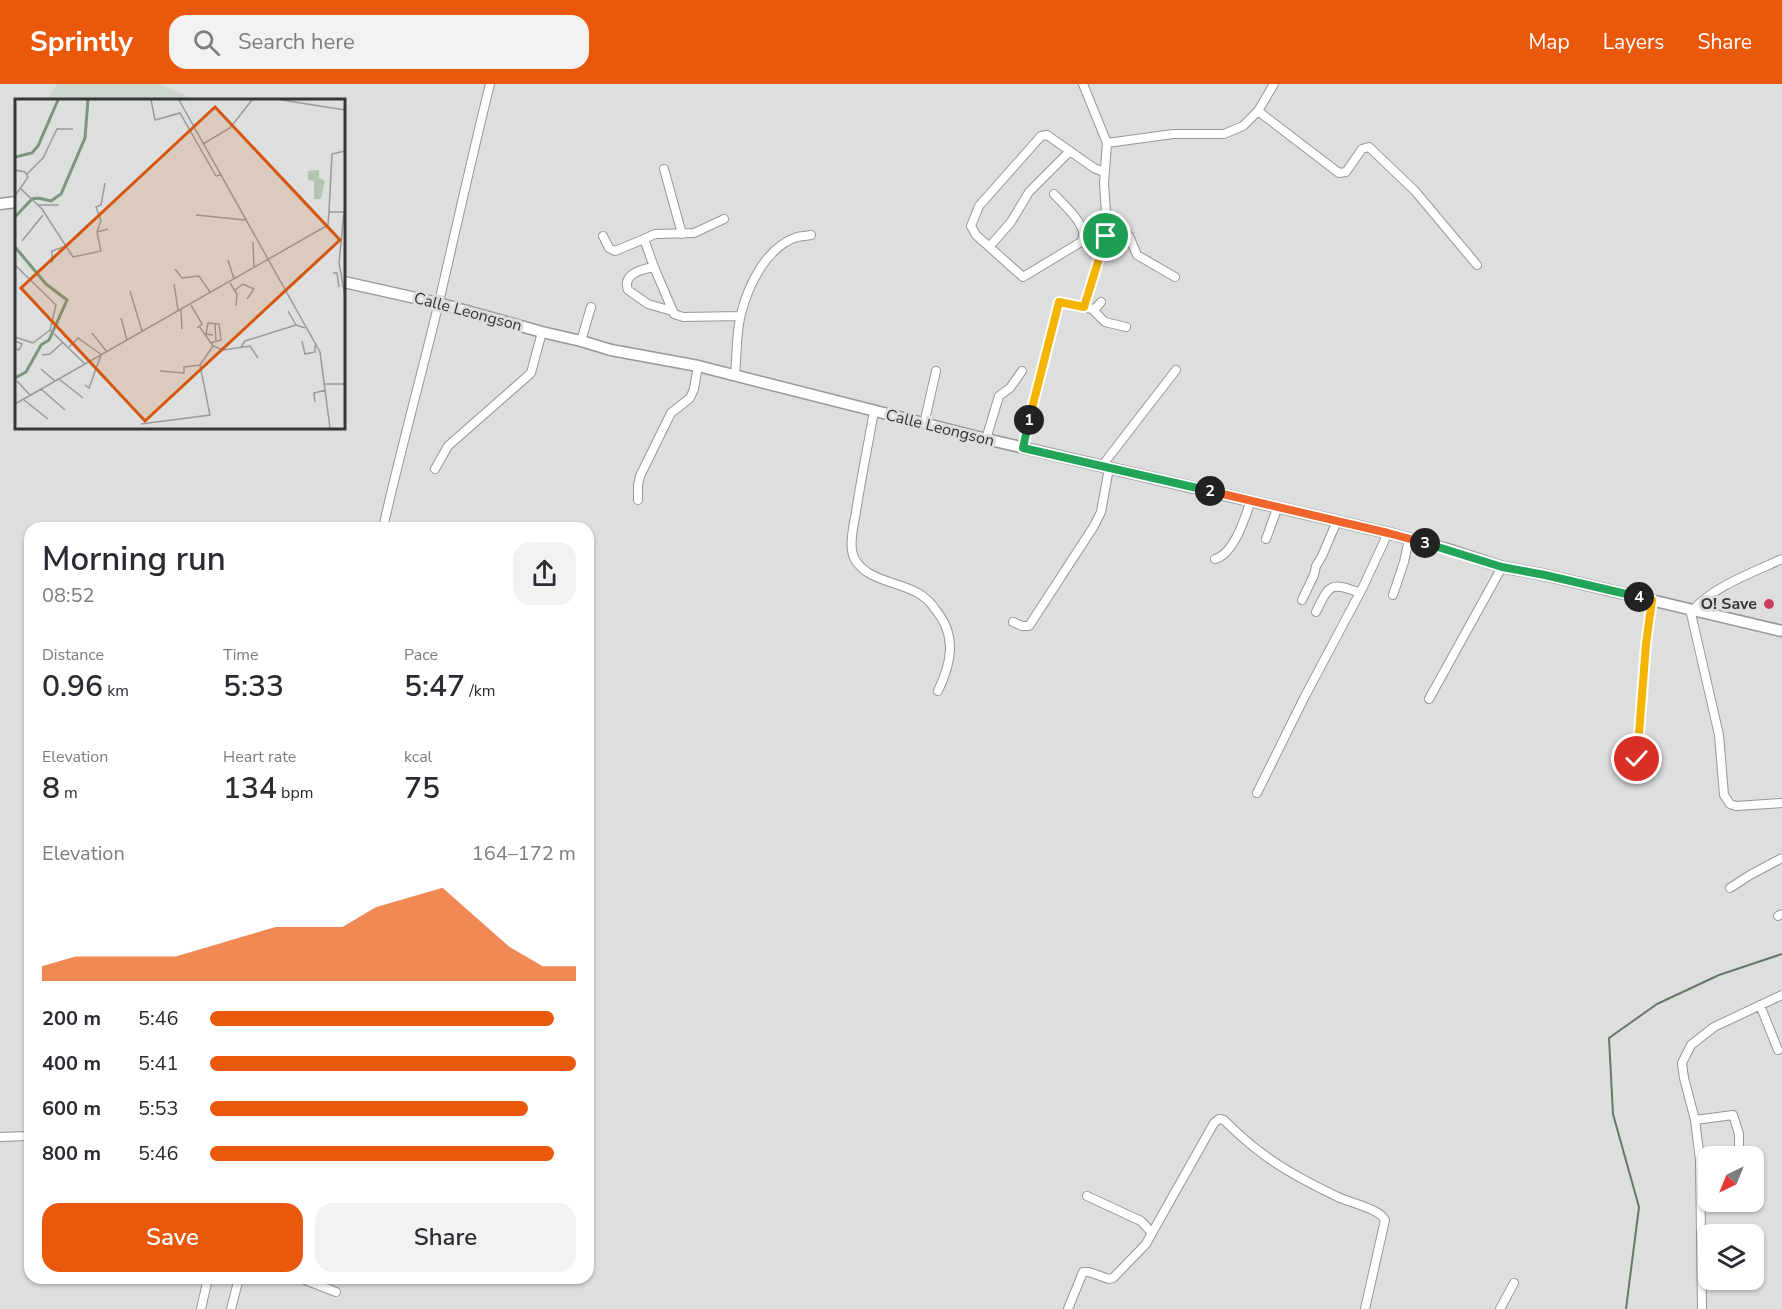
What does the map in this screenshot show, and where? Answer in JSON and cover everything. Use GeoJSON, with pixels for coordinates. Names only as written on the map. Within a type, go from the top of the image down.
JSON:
{"type":"FeatureCollection","features":[{"type":"Feature","properties":{"kind":"main road"},"geometry":{"type":"LineString","coordinates":[[0,204],[15,202]]}},
{"type":"Feature","properties":{"kind":"main road","name":"Calle Leongson"},"geometry":{"type":"LineString","coordinates":[[345,282],[438,303],[611,350],[698,366],[1023,448],[1388,533],[1502,567],[1782,631]]}},
{"type":"Feature","properties":{"kind":"street"},"geometry":{"type":"LineString","coordinates":[[384,522],[490,84]]}},
{"type":"Feature","properties":{"kind":"street"},"geometry":{"type":"LineString","coordinates":[[1083,84],[1107,143],[1104,172],[1107,228],[1088,308]]}},
{"type":"Feature","properties":{"kind":"street"},"geometry":{"type":"LineString","coordinates":[[1107,143],[1173,134],[1224,134],[1243,126],[1258,111],[1274,84]]}},
{"type":"Feature","properties":{"kind":"street"},"geometry":{"type":"LineString","coordinates":[[1258,111],[1339,173],[1346,172],[1362,149],[1369,147],[1415,191],[1477,265]]}},
{"type":"Feature","properties":{"kind":"street"},"geometry":{"type":"LineString","coordinates":[[1054,194],[1079,222],[1084,238],[1023,278],[976,235],[971,226],[979,206],[1041,136],[1047,135],[1094,168],[1104,172]]}},
{"type":"Feature","properties":{"kind":"street"},"geometry":{"type":"LineString","coordinates":[[990,246],[1015,217],[1029,192],[1070,151]]}},
{"type":"Feature","properties":{"kind":"street"},"geometry":{"type":"LineString","coordinates":[[664,169],[682,234]]}},
{"type":"Feature","properties":{"kind":"street"},"geometry":{"type":"LineString","coordinates":[[603,236],[609,248],[615,251],[655,234],[694,232],[724,219]]}},
{"type":"Feature","properties":{"kind":"street"},"geometry":{"type":"LineString","coordinates":[[1084,234],[1105,239],[1129,236],[1137,255],[1175,277]]}},
{"type":"Feature","properties":{"kind":"street"},"geometry":{"type":"LineString","coordinates":[[735,375],[740,316],[750,286],[770,257],[787,242],[797,237],[811,235]]}},
{"type":"Feature","properties":{"kind":"street"},"geometry":{"type":"LineString","coordinates":[[644,239],[672,311]]}},
{"type":"Feature","properties":{"kind":"street"},"geometry":{"type":"LineString","coordinates":[[654,267],[633,274],[627,280],[626,286],[628,290],[648,304],[683,317],[740,316]]}},
{"type":"Feature","properties":{"kind":"street"},"geometry":{"type":"LineString","coordinates":[[1023,448],[1059,302],[1096,308],[1101,302]]}},
{"type":"Feature","properties":{"kind":"street"},"geometry":{"type":"LineString","coordinates":[[581,341],[591,307]]}},
{"type":"Feature","properties":{"kind":"street"},"geometry":{"type":"LineString","coordinates":[[1088,308],[1105,322],[1126,327]]}},
{"type":"Feature","properties":{"kind":"street"},"geometry":{"type":"LineString","coordinates":[[435,469],[448,446],[531,373],[542,332]]}},
{"type":"Feature","properties":{"kind":"street"},"geometry":{"type":"LineString","coordinates":[[638,500],[640,476],[671,413],[690,398],[698,366]]}},
{"type":"Feature","properties":{"kind":"street"},"geometry":{"type":"LineString","coordinates":[[1013,622],[1029,626],[1033,622],[1101,512],[1105,467],[1176,370]]}},
{"type":"Feature","properties":{"kind":"street"},"geometry":{"type":"LineString","coordinates":[[924,424],[936,371]]}},
{"type":"Feature","properties":{"kind":"street"},"geometry":{"type":"LineString","coordinates":[[986,439],[999,396],[1010,388],[1022,371]]}},
{"type":"Feature","properties":{"kind":"street"},"geometry":{"type":"LineString","coordinates":[[874,411],[857,504],[852,550],[854,558],[867,572],[920,594],[945,621],[950,644],[950,663],[938,691]]}},
{"type":"Feature","properties":{"kind":"street"},"geometry":{"type":"LineString","coordinates":[[1215,559],[1228,550],[1239,532],[1251,501]]}},
{"type":"Feature","properties":{"kind":"street"},"geometry":{"type":"LineString","coordinates":[[1266,539],[1278,506]]}},
{"type":"Feature","properties":{"kind":"street"},"geometry":{"type":"LineString","coordinates":[[1302,600],[1337,521]]}},
{"type":"Feature","properties":{"kind":"street"},"geometry":{"type":"LineString","coordinates":[[1257,793],[1304,698],[1360,594],[1388,533]]}},
{"type":"Feature","properties":{"kind":"street"},"geometry":{"type":"LineString","coordinates":[[1393,595],[1409,539]]}},
{"type":"Feature","properties":{"kind":"street"},"geometry":{"type":"LineString","coordinates":[[1782,559],[1737,580],[1703,599],[1691,609],[1719,735],[1724,795],[1730,804],[1736,806],[1782,803]]}},
{"type":"Feature","properties":{"kind":"street"},"geometry":{"type":"LineString","coordinates":[[1429,699],[1502,567]]}},
{"type":"Feature","properties":{"kind":"street"},"geometry":{"type":"LineString","coordinates":[[1316,612],[1327,591],[1333,587],[1340,586],[1360,594]]}},
{"type":"Feature","properties":{"kind":"street"},"geometry":{"type":"LineString","coordinates":[[1637,759],[1646,644],[1652,600]]}},
{"type":"Feature","properties":{"kind":"street"},"geometry":{"type":"LineString","coordinates":[[1730,888],[1782,858]]}},
{"type":"Feature","properties":{"kind":"street"},"geometry":{"type":"LineString","coordinates":[[1702,1309],[1700,1160],[1695,1120],[1684,1078],[1685,1055],[1691,1045],[1714,1027],[1782,995]]}},
{"type":"Feature","properties":{"kind":"street"},"geometry":{"type":"LineString","coordinates":[[1760,1005],[1778,1050]]}},
{"type":"Feature","properties":{"kind":"street"},"geometry":{"type":"LineString","coordinates":[[1695,1120],[1733,1115],[1739,1134],[1739,1146]]}},
{"type":"Feature","properties":{"kind":"street"},"geometry":{"type":"LineString","coordinates":[[1068,1309],[1083,1272],[1113,1278],[1140,1250],[1152,1233],[1214,1123],[1219,1119],[1224,1120],[1260,1153],[1286,1170],[1338,1198],[1384,1217],[1367,1308]]}},
{"type":"Feature","properties":{"kind":"street"},"geometry":{"type":"LineString","coordinates":[[0,1137],[24,1136]]}},
{"type":"Feature","properties":{"kind":"street"},"geometry":{"type":"LineString","coordinates":[[1087,1196],[1142,1221],[1152,1233]]}},
{"type":"Feature","properties":{"kind":"street"},"geometry":{"type":"LineString","coordinates":[[1500,1309],[1514,1283]]}},
{"type":"Feature","properties":{"kind":"street"},"geometry":{"type":"LineString","coordinates":[[201,1309],[207,1284]]}},
{"type":"Feature","properties":{"kind":"street"},"geometry":{"type":"LineString","coordinates":[[231,1309],[237,1284]]}},
{"type":"Feature","properties":{"kind":"street"},"geometry":{"type":"LineString","coordinates":[[315,1284],[336,1292]]}},
{"type":"Feature","properties":{"kind":"shaded area"},"geometry":{"type":"Polygon","coordinates":[[[57,84],[159,84],[195,99],[47,99],[57,84]]]}},
{"type":"Feature","properties":{"kind":"waterway"},"geometry":{"type":"LineString","coordinates":[[1626,1309],[1639,1207],[1613,1114],[1609,1038],[1657,1004],[1719,975],[1782,954]]}},
{"type":"Feature","properties":{"kind":"place","name":"O! Save"},"geometry":{"type":"Point","coordinates":[1769,604]}},
{"type":"Feature","properties":{"kind":"route"},"geometry":{"type":"LineString","coordinates":[[1106,236],[1084,307],[1059,302],[1023,448],[1278,506],[1447,549],[1502,567],[1652,600],[1646,644],[1637,759]]}}]}
